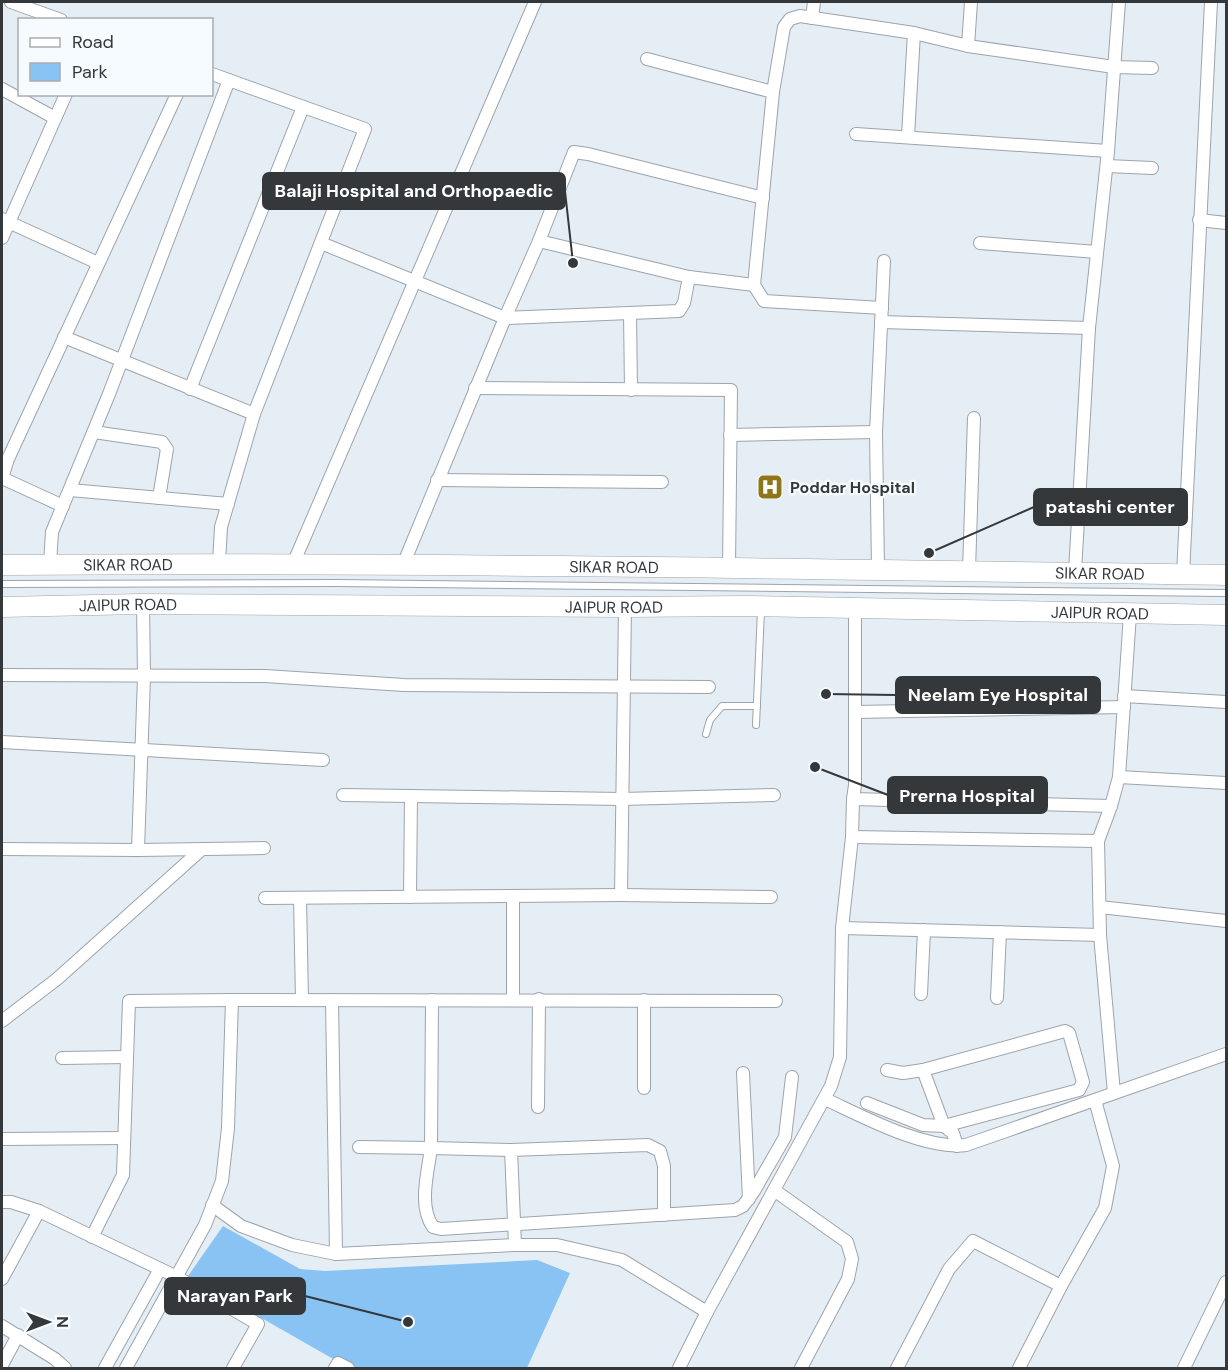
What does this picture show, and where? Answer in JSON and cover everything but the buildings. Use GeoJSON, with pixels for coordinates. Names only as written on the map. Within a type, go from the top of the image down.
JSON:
{"type":"FeatureCollection","features":[{"type":"Feature","properties":{"kind":"main road","name":"SIKAR ROAD"},"geometry":{"type":"LineString","coordinates":[[2,565],[219,563],[729,567],[1227,575]]}},
{"type":"Feature","properties":{"kind":"main road","name":"JAIPUR ROAD"},"geometry":{"type":"LineString","coordinates":[[2,607],[142,604],[761,606],[1227,615]]}},
{"type":"Feature","properties":{"kind":"street"},"geometry":{"type":"LineString","coordinates":[[11,2],[55,18]]}},
{"type":"Feature","properties":{"kind":"street"},"geometry":{"type":"LineString","coordinates":[[293,564],[535,2]]}},
{"type":"Feature","properties":{"kind":"street"},"geometry":{"type":"LineString","coordinates":[[812,18],[814,2]]}},
{"type":"Feature","properties":{"kind":"street"},"geometry":{"type":"LineString","coordinates":[[968,45],[971,2]]}},
{"type":"Feature","properties":{"kind":"street"},"geometry":{"type":"LineString","coordinates":[[1075,572],[1089,328],[1107,166],[1119,2]]}},
{"type":"Feature","properties":{"kind":"street"},"geometry":{"type":"LineString","coordinates":[[1183,575],[1211,2]]}},
{"type":"Feature","properties":{"kind":"street"},"geometry":{"type":"LineString","coordinates":[[882,308],[764,301],[754,285],[773,92],[784,27],[793,17],[914,33],[968,45],[1114,67],[1152,68]]}},
{"type":"Feature","properties":{"kind":"street"},"geometry":{"type":"LineString","coordinates":[[908,136],[914,33]]}},
{"type":"Feature","properties":{"kind":"street"},"geometry":{"type":"LineString","coordinates":[[647,59],[773,92]]}},
{"type":"Feature","properties":{"kind":"street"},"geometry":{"type":"LineString","coordinates":[[213,74],[364,129],[254,414],[221,527],[219,563]]}},
{"type":"Feature","properties":{"kind":"street"},"geometry":{"type":"LineString","coordinates":[[50,564],[52,532],[94,432],[229,80]]}},
{"type":"Feature","properties":{"kind":"street"},"geometry":{"type":"LineString","coordinates":[[2,90],[56,118]]}},
{"type":"Feature","properties":{"kind":"street"},"geometry":{"type":"LineString","coordinates":[[2,238],[5,220],[65,96]]}},
{"type":"Feature","properties":{"kind":"street"},"geometry":{"type":"LineString","coordinates":[[63,506],[2,478],[8,459],[176,96]]}},
{"type":"Feature","properties":{"kind":"street"},"geometry":{"type":"LineString","coordinates":[[190,389],[303,107]]}},
{"type":"Feature","properties":{"kind":"street"},"geometry":{"type":"LineString","coordinates":[[856,134],[1108,151]]}},
{"type":"Feature","properties":{"kind":"street"},"geometry":{"type":"LineString","coordinates":[[403,565],[574,152],[763,198]]}},
{"type":"Feature","properties":{"kind":"street"},"geometry":{"type":"LineString","coordinates":[[1107,166],[1152,168]]}},
{"type":"Feature","properties":{"kind":"street"},"geometry":{"type":"LineString","coordinates":[[5,220],[98,263]]}},
{"type":"Feature","properties":{"kind":"street"},"geometry":{"type":"LineString","coordinates":[[1199,220],[1227,223]]}},
{"type":"Feature","properties":{"kind":"street"},"geometry":{"type":"LineString","coordinates":[[539,241],[689,277],[754,285]]}},
{"type":"Feature","properties":{"kind":"street"},"geometry":{"type":"LineString","coordinates":[[321,243],[505,318],[679,311],[684,303],[689,277]]}},
{"type":"Feature","properties":{"kind":"street"},"geometry":{"type":"LineString","coordinates":[[980,243],[1097,252]]}},
{"type":"Feature","properties":{"kind":"street"},"geometry":{"type":"LineString","coordinates":[[878,569],[876,432],[884,261]]}},
{"type":"Feature","properties":{"kind":"street"},"geometry":{"type":"LineString","coordinates":[[630,313],[631,390]]}},
{"type":"Feature","properties":{"kind":"street"},"geometry":{"type":"LineString","coordinates":[[881,322],[1089,328]]}},
{"type":"Feature","properties":{"kind":"street"},"geometry":{"type":"LineString","coordinates":[[64,338],[254,414]]}},
{"type":"Feature","properties":{"kind":"street"},"geometry":{"type":"LineString","coordinates":[[475,388],[731,390],[729,567]]}},
{"type":"Feature","properties":{"kind":"street"},"geometry":{"type":"LineString","coordinates":[[969,570],[974,418]]}},
{"type":"Feature","properties":{"kind":"street"},"geometry":{"type":"LineString","coordinates":[[94,432],[162,442],[167,449],[159,498]]}},
{"type":"Feature","properties":{"kind":"street"},"geometry":{"type":"LineString","coordinates":[[730,435],[876,432]]}},
{"type":"Feature","properties":{"kind":"street"},"geometry":{"type":"LineString","coordinates":[[437,480],[662,482]]}},
{"type":"Feature","properties":{"kind":"street"},"geometry":{"type":"LineString","coordinates":[[70,490],[228,504]]}},
{"type":"Feature","properties":{"kind":"street"},"geometry":{"type":"LineString","coordinates":[[138,850],[144,676],[142,604]]}},
{"type":"Feature","properties":{"kind":"street"},"geometry":{"type":"LineString","coordinates":[[621,895],[622,685],[625,607]]}},
{"type":"Feature","properties":{"kind":"street"},"geometry":{"type":"LineString","coordinates":[[679,1368],[707,1312],[825,1099],[840,1057],[842,928],[855,785],[855,608]]}},
{"type":"Feature","properties":{"kind":"street"},"geometry":{"type":"LineString","coordinates":[[1114,1093],[1100,935],[1098,841],[1119,777],[1130,614]]}},
{"type":"Feature","properties":{"kind":"street"},"geometry":{"type":"LineString","coordinates":[[2,675],[265,676],[416,685],[709,687]]}},
{"type":"Feature","properties":{"kind":"street"},"geometry":{"type":"LineString","coordinates":[[855,712],[1124,701],[1227,702]]}},
{"type":"Feature","properties":{"kind":"street"},"geometry":{"type":"LineString","coordinates":[[2,742],[142,748],[323,760]]}},
{"type":"Feature","properties":{"kind":"street"},"geometry":{"type":"LineString","coordinates":[[1119,777],[1227,783]]}},
{"type":"Feature","properties":{"kind":"street"},"geometry":{"type":"LineString","coordinates":[[343,795],[622,799],[774,795]]}},
{"type":"Feature","properties":{"kind":"street"},"geometry":{"type":"LineString","coordinates":[[410,897],[411,796]]}},
{"type":"Feature","properties":{"kind":"street"},"geometry":{"type":"LineString","coordinates":[[853,799],[1111,806]]}},
{"type":"Feature","properties":{"kind":"street"},"geometry":{"type":"LineString","coordinates":[[852,837],[1098,841]]}},
{"type":"Feature","properties":{"kind":"street"},"geometry":{"type":"LineString","coordinates":[[2,849],[264,848]]}},
{"type":"Feature","properties":{"kind":"street"},"geometry":{"type":"LineString","coordinates":[[2,1021],[57,979],[202,849]]}},
{"type":"Feature","properties":{"kind":"street"},"geometry":{"type":"LineString","coordinates":[[265,898],[621,895],[771,897]]}},
{"type":"Feature","properties":{"kind":"street"},"geometry":{"type":"LineString","coordinates":[[513,896],[513,1000]]}},
{"type":"Feature","properties":{"kind":"street"},"geometry":{"type":"LineString","coordinates":[[300,898],[302,1000]]}},
{"type":"Feature","properties":{"kind":"street"},"geometry":{"type":"LineString","coordinates":[[1100,908],[1227,921]]}},
{"type":"Feature","properties":{"kind":"street"},"geometry":{"type":"LineString","coordinates":[[842,928],[1100,935]]}},
{"type":"Feature","properties":{"kind":"street"},"geometry":{"type":"LineString","coordinates":[[921,994],[924,930]]}},
{"type":"Feature","properties":{"kind":"street"},"geometry":{"type":"LineString","coordinates":[[997,998],[1000,932]]}},
{"type":"Feature","properties":{"kind":"street"},"geometry":{"type":"LineString","coordinates":[[538,1107],[539,999]]}},
{"type":"Feature","properties":{"kind":"street"},"geometry":{"type":"LineString","coordinates":[[92,1237],[123,1175],[129,1001],[539,999],[776,1001]]}},
{"type":"Feature","properties":{"kind":"street"},"geometry":{"type":"LineString","coordinates":[[126,1368],[205,1225],[222,1180],[228,1128],[232,1000]]}},
{"type":"Feature","properties":{"kind":"street"},"geometry":{"type":"LineString","coordinates":[[332,1000],[336,1254]]}},
{"type":"Feature","properties":{"kind":"street"},"geometry":{"type":"LineString","coordinates":[[432,1000],[431,1148],[425,1203],[428,1221],[432,1227],[441,1229],[735,1210],[749,1199],[785,1137],[792,1077]]}},
{"type":"Feature","properties":{"kind":"street"},"geometry":{"type":"LineString","coordinates":[[644,1000],[644,1088]]}},
{"type":"Feature","properties":{"kind":"street"},"geometry":{"type":"LineString","coordinates":[[867,1102],[923,1125],[944,1126],[1079,1090],[1083,1082],[1069,1034],[1065,1031],[923,1070],[903,1073],[887,1071]]}},
{"type":"Feature","properties":{"kind":"street"},"geometry":{"type":"LineString","coordinates":[[825,1099],[908,1136],[957,1146],[966,1145],[1227,1054]]}},
{"type":"Feature","properties":{"kind":"street"},"geometry":{"type":"LineString","coordinates":[[62,1058],[127,1057]]}},
{"type":"Feature","properties":{"kind":"street"},"geometry":{"type":"LineString","coordinates":[[923,1070],[944,1126],[953,1133],[957,1146]]}},
{"type":"Feature","properties":{"kind":"street"},"geometry":{"type":"LineString","coordinates":[[742,1073],[749,1199]]}},
{"type":"Feature","properties":{"kind":"street"},"geometry":{"type":"LineString","coordinates":[[1019,1368],[1061,1286],[1105,1208],[1113,1166],[1095,1100]]}},
{"type":"Feature","properties":{"kind":"street"},"geometry":{"type":"LineString","coordinates":[[2,1139],[124,1138]]}},
{"type":"Feature","properties":{"kind":"street"},"geometry":{"type":"LineString","coordinates":[[359,1147],[511,1150],[648,1145],[660,1151],[664,1166],[664,1215]]}},
{"type":"Feature","properties":{"kind":"street"},"geometry":{"type":"LineString","coordinates":[[511,1150],[515,1245]]}},
{"type":"Feature","properties":{"kind":"street"},"geometry":{"type":"LineString","coordinates":[[774,1190],[847,1242],[852,1259],[848,1279],[801,1368]]}},
{"type":"Feature","properties":{"kind":"street"},"geometry":{"type":"LineString","coordinates":[[2,1202],[11,1202],[39,1211],[177,1277],[258,1324],[233,1368]]}},
{"type":"Feature","properties":{"kind":"street"},"geometry":{"type":"LineString","coordinates":[[212,1205],[242,1226],[252,1230],[292,1245],[336,1254],[557,1245],[622,1260],[707,1312]]}},
{"type":"Feature","properties":{"kind":"street"},"geometry":{"type":"LineString","coordinates":[[2,1279],[39,1211]]}},
{"type":"Feature","properties":{"kind":"street"},"geometry":{"type":"LineString","coordinates":[[897,1368],[949,1269],[973,1240],[1061,1286]]}},
{"type":"Feature","properties":{"kind":"street"},"geometry":{"type":"LineString","coordinates":[[105,1368],[160,1269]]}},
{"type":"Feature","properties":{"kind":"street"},"geometry":{"type":"LineString","coordinates":[[1184,1368],[1227,1282]]}},
{"type":"Feature","properties":{"kind":"street"},"geometry":{"type":"LineString","coordinates":[[2,1326],[65,1368]]}},
{"type":"Feature","properties":{"kind":"street"},"geometry":{"type":"LineString","coordinates":[[2,1365],[18,1335]]}},
{"type":"Feature","properties":{"kind":"street"},"geometry":{"type":"LineString","coordinates":[[335,1368],[338,1363],[348,1368]]}},
{"type":"Feature","properties":{"kind":"lane"},"geometry":{"type":"LineString","coordinates":[[2,584],[337,583],[1227,593]]}},
{"type":"Feature","properties":{"kind":"lane"},"geometry":{"type":"LineString","coordinates":[[756,725],[761,606]]}},
{"type":"Feature","properties":{"kind":"lane"},"geometry":{"type":"LineString","coordinates":[[706,734],[710,720],[722,706],[757,706]]}},
{"type":"Feature","properties":{"kind":"green space"},"geometry":{"type":"Polygon","coordinates":[[[223,1226],[300,1269],[325,1271],[537,1260],[570,1273],[527,1368],[349,1368],[188,1276],[223,1226]]]}},
{"type":"Feature","properties":{"kind":"place","name":"Balaji Hospital and Orthopaedic"},"geometry":{"type":"Point","coordinates":[573,263]}},
{"type":"Feature","properties":{"kind":"place","name":"Poddar Hospital"},"geometry":{"type":"Point","coordinates":[770,487]}},
{"type":"Feature","properties":{"kind":"place","name":"patashi center"},"geometry":{"type":"Point","coordinates":[929,553]}},
{"type":"Feature","properties":{"kind":"place","name":"Neelam Eye Hospital"},"geometry":{"type":"Point","coordinates":[826,694]}},
{"type":"Feature","properties":{"kind":"place","name":"Prerna Hospital"},"geometry":{"type":"Point","coordinates":[815,767]}},
{"type":"Feature","properties":{"kind":"place","name":"Narayan Park"},"geometry":{"type":"Point","coordinates":[408,1322]}}]}
